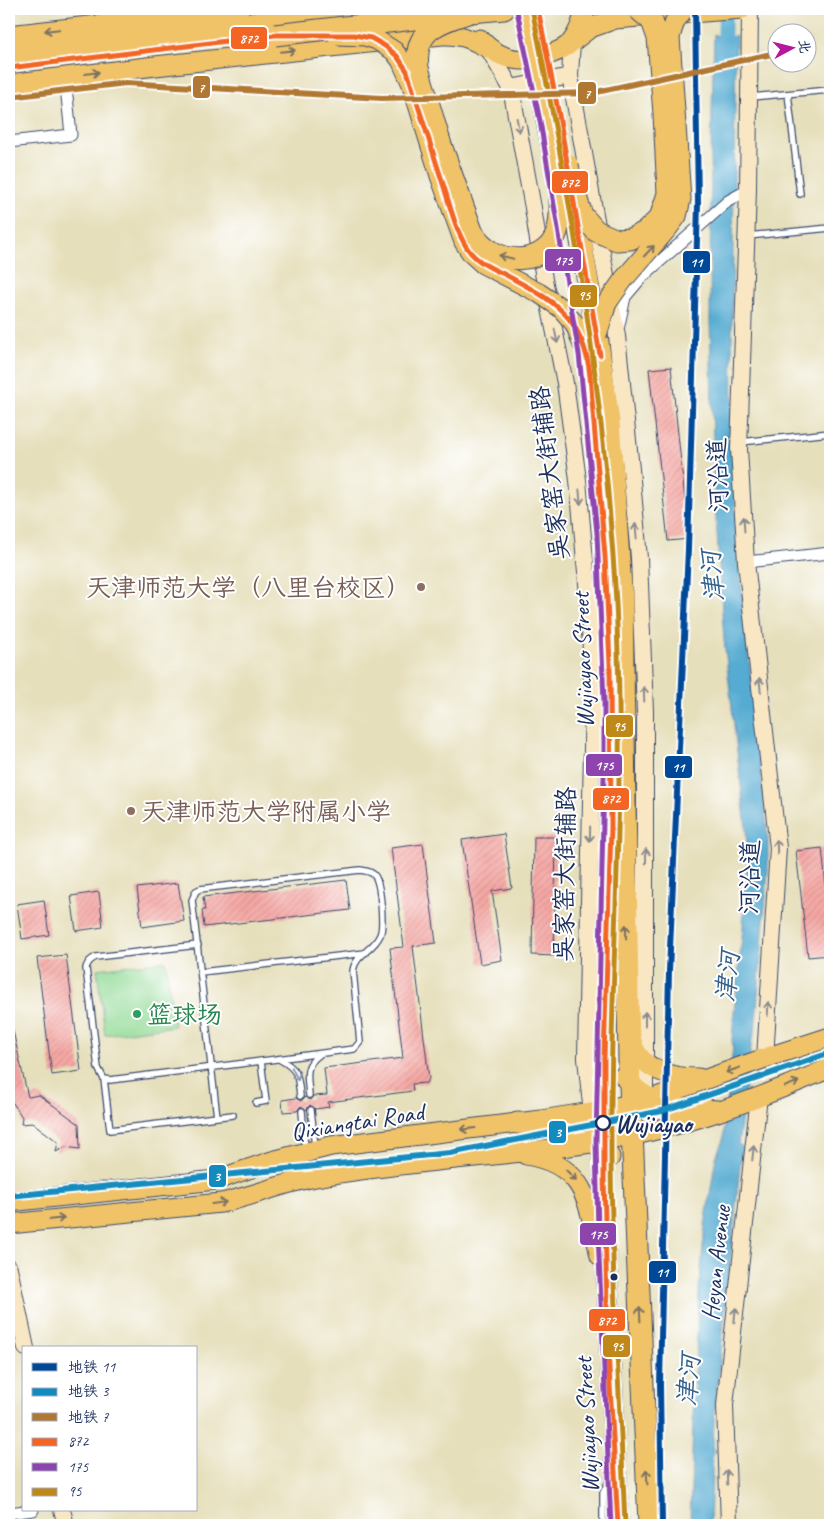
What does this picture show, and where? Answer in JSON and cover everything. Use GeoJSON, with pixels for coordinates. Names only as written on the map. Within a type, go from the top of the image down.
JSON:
{"type":"FeatureCollection","features":[{"type":"Feature","properties":{"kind":"highway"},"geometry":{"type":"LineString","coordinates":[[9,53],[59,62],[340,10],[367,9]]}},
{"type":"Feature","properties":{"kind":"highway"},"geometry":{"type":"LineString","coordinates":[[9,68],[469,10],[504,9]]}},
{"type":"Feature","properties":{"kind":"highway","name":"Wujiayao Street"},"geometry":{"type":"LineString","coordinates":[[524,9],[547,120],[565,188],[600,342],[609,422],[622,600],[625,696],[618,843],[609,940],[604,1060],[600,1106],[618,1525]]}},
{"type":"Feature","properties":{"kind":"highway","name":"Wujiayao Street"},"geometry":{"type":"LineString","coordinates":[[538,9],[565,188]]}},
{"type":"Feature","properties":{"kind":"highway"},"geometry":{"type":"LineString","coordinates":[[565,188],[582,215],[596,232],[617,240],[630,239],[645,232],[660,218],[668,194],[658,38],[652,22],[638,9]]}},
{"type":"Feature","properties":{"kind":"highway"},"geometry":{"type":"LineString","coordinates":[[469,10],[433,27],[421,40],[416,56],[420,79],[441,145],[472,231],[487,249],[499,255],[519,259],[537,254],[549,245],[556,236],[565,188]]}},
{"type":"Feature","properties":{"kind":"highway","name":"Wujiayao Street"},"geometry":{"type":"LineString","coordinates":[[618,843],[629,1016],[640,1097],[632,1135],[649,1525]]}},
{"type":"Feature","properties":{"kind":"highway"},"geometry":{"type":"LineString","coordinates":[[609,940],[617,984],[617,1039],[620,1064],[640,1097],[685,1108],[717,1111]]}},
{"type":"Feature","properties":{"kind":"highway"},"geometry":{"type":"LineString","coordinates":[[517,1123],[542,1124],[566,1130],[601,1144],[626,1186],[636,1219]]}},
{"type":"Feature","properties":{"kind":"main road"},"geometry":{"type":"LineString","coordinates":[[9,35],[240,9]]}},
{"type":"Feature","properties":{"kind":"main road"},"geometry":{"type":"LineString","coordinates":[[572,42],[583,20],[585,9]]}},
{"type":"Feature","properties":{"kind":"main road"},"geometry":{"type":"LineString","coordinates":[[9,84],[59,62],[456,34],[467,37],[501,56],[519,60],[539,59],[558,51],[590,28],[615,19],[692,10],[742,9]]}},
{"type":"Feature","properties":{"kind":"main road"},"geometry":{"type":"LineString","coordinates":[[469,10],[468,20],[476,34],[488,48]]}},
{"type":"Feature","properties":{"kind":"main road"},"geometry":{"type":"LineString","coordinates":[[275,35],[365,36],[377,40],[394,51],[402,60],[407,70],[440,176],[464,242],[472,254],[483,264],[539,293],[561,308],[576,324],[600,342],[607,303],[624,279],[661,238],[677,216],[681,199],[670,37],[674,20],[692,10]]}},
{"type":"Feature","properties":{"kind":"main road"},"geometry":{"type":"LineString","coordinates":[[629,1016],[634,1049],[646,1062],[662,1073],[670,1075],[688,1078],[711,1078]]}},
{"type":"Feature","properties":{"kind":"main road"},"geometry":{"type":"LineString","coordinates":[[510,1153],[566,1130],[600,1106],[620,1064],[626,1043],[629,1016]]}},
{"type":"Feature","properties":{"kind":"main road"},"geometry":{"type":"LineString","coordinates":[[760,1060],[830,1037]]}},
{"type":"Feature","properties":{"kind":"main road","name":"Qixiangtai Road"},"geometry":{"type":"LineString","coordinates":[[9,1202],[216,1180],[310,1151],[517,1123],[600,1106],[711,1078],[760,1060]]}},
{"type":"Feature","properties":{"kind":"main road","name":"Qixiangtai Road"},"geometry":{"type":"LineString","coordinates":[[9,1224],[221,1203],[246,1198],[293,1182],[349,1171],[601,1144],[650,1132],[717,1111],[830,1068]]}},
{"type":"Feature","properties":{"kind":"main road"},"geometry":{"type":"LineString","coordinates":[[510,1153],[550,1160],[566,1170],[578,1182],[590,1217],[607,1288]]}},
{"type":"Feature","properties":{"kind":"street","name":"河沿道"},"geometry":{"type":"LineString","coordinates":[[750,9],[748,190],[740,442],[746,562],[778,848],[760,1060]]}},
{"type":"Feature","properties":{"kind":"street"},"geometry":{"type":"LineString","coordinates":[[572,42],[570,76],[600,342],[631,469],[639,558],[646,815],[646,1062],[640,1097]]}},
{"type":"Feature","properties":{"kind":"street","name":"吴家窑大街辅路"},"geometry":{"type":"LineString","coordinates":[[488,48],[511,88],[544,280],[565,383],[578,480],[589,607],[593,696],[586,1059],[600,1106]]}},
{"type":"Feature","properties":{"kind":"street"},"geometry":{"type":"LineString","coordinates":[[9,142],[71,135],[59,62]]}},
{"type":"Feature","properties":{"kind":"street"},"geometry":{"type":"LineString","coordinates":[[511,88],[570,76]]}},
{"type":"Feature","properties":{"kind":"street"},"geometry":{"type":"LineString","coordinates":[[600,342],[620,314],[625,297],[648,271],[682,244],[728,201],[748,190]]}},
{"type":"Feature","properties":{"kind":"street"},"geometry":{"type":"LineString","coordinates":[[746,562],[830,553]]}},
{"type":"Feature","properties":{"kind":"street","name":"Heyan Avenue"},"geometry":{"type":"LineString","coordinates":[[729,1525],[725,1405],[756,1097]]}},
{"type":"Feature","properties":{"kind":"street"},"geometry":{"type":"LineString","coordinates":[[9,1268],[26,1346]]}},
{"type":"Feature","properties":{"kind":"street"},"geometry":{"type":"LineString","coordinates":[[9,1513],[22,1511]]}},
{"type":"Feature","properties":{"kind":"street"},"geometry":{"type":"LineString","coordinates":[[63,1512],[66,1525]]}},
{"type":"Feature","properties":{"kind":"lane"},"geometry":{"type":"LineString","coordinates":[[749,97],[830,90]]}},
{"type":"Feature","properties":{"kind":"lane"},"geometry":{"type":"LineString","coordinates":[[788,94],[800,194]]}},
{"type":"Feature","properties":{"kind":"lane"},"geometry":{"type":"LineString","coordinates":[[746,237],[830,228]]}},
{"type":"Feature","properties":{"kind":"lane"},"geometry":{"type":"LineString","coordinates":[[740,442],[830,433]]}},
{"type":"Feature","properties":{"kind":"lane"},"geometry":{"type":"LineString","coordinates":[[104,1079],[110,1080],[212,1068],[354,1049],[360,1042],[353,971],[354,963],[380,937],[383,929],[378,883],[375,876],[370,872],[360,870],[196,891],[192,900],[198,945],[212,1068],[218,1117]]}},
{"type":"Feature","properties":{"kind":"lane"},"geometry":{"type":"LineString","coordinates":[[198,945],[96,957],[87,963],[86,968],[98,1068],[104,1079],[110,1130],[233,1115]]}},
{"type":"Feature","properties":{"kind":"lane"},"geometry":{"type":"LineString","coordinates":[[201,972],[364,952]]}},
{"type":"Feature","properties":{"kind":"lane"},"geometry":{"type":"LineString","coordinates":[[309,1095],[308,1065],[320,1054]]}},
{"type":"Feature","properties":{"kind":"lane"},"geometry":{"type":"LineString","coordinates":[[279,1059],[294,1069],[298,1077],[300,1096]]}},
{"type":"Feature","properties":{"kind":"lane"},"geometry":{"type":"LineString","coordinates":[[256,1103],[266,1101],[261,1061]]}},
{"type":"Feature","properties":{"kind":"lane"},"geometry":{"type":"LineString","coordinates":[[310,1151],[311,1110]]}},
{"type":"Feature","properties":{"kind":"lane"},"geometry":{"type":"LineString","coordinates":[[302,1111],[310,1151]]}},
{"type":"Feature","properties":{"kind":"lane"},"geometry":{"type":"LineString","coordinates":[[603,1525],[603,1493],[615,1468]]}},
{"type":"Feature","properties":{"kind":"green space"},"geometry":{"type":"Polygon","coordinates":[[[166,961],[174,1026],[105,1035],[97,969],[166,961]]]}},
{"type":"Feature","properties":{"kind":"water"},"geometry":{"type":"Polygon","coordinates":[[[714,34],[725,39],[736,35],[732,320],[734,486],[737,545],[768,840],[768,870],[755,1032],[752,1039],[738,1145],[742,1146],[714,1420],[710,1525],[690,1525],[699,1291],[705,1225],[716,1157],[723,1140],[743,928],[745,880],[748,865],[746,828],[724,640],[714,488],[710,320],[714,34]]]}},
{"type":"Feature","properties":{"kind":"building"},"geometry":{"type":"Polygon","coordinates":[[[671,367],[689,539],[668,541],[649,369],[671,367]]]}},
{"type":"Feature","properties":{"kind":"building"},"geometry":{"type":"Polygon","coordinates":[[[504,834],[512,888],[492,891],[502,960],[480,964],[462,840],[504,834]]]}},
{"type":"Feature","properties":{"kind":"building"},"geometry":{"type":"Polygon","coordinates":[[[534,837],[556,837],[554,956],[532,955],[534,837]]]}},
{"type":"Feature","properties":{"kind":"building"},"geometry":{"type":"Polygon","coordinates":[[[423,844],[436,943],[413,946],[429,1079],[426,1083],[412,1084],[413,1091],[328,1102],[329,1107],[315,1109],[310,1105],[306,1110],[301,1106],[297,1111],[283,1112],[282,1100],[296,1098],[301,1101],[305,1097],[310,1100],[313,1096],[327,1095],[324,1068],[403,1058],[390,948],[404,947],[391,848],[423,844]]]}},
{"type":"Feature","properties":{"kind":"building"},"geometry":{"type":"Polygon","coordinates":[[[822,848],[830,925],[830,955],[808,957],[796,851],[822,848]]]}},
{"type":"Feature","properties":{"kind":"building"},"geometry":{"type":"Polygon","coordinates":[[[346,880],[350,910],[204,927],[202,910],[205,910],[203,897],[346,880]]]}},
{"type":"Feature","properties":{"kind":"building"},"geometry":{"type":"Polygon","coordinates":[[[178,883],[184,921],[142,927],[137,888],[178,883]]]}},
{"type":"Feature","properties":{"kind":"building"},"geometry":{"type":"Polygon","coordinates":[[[99,892],[103,927],[76,931],[71,896],[99,892]]]}},
{"type":"Feature","properties":{"kind":"building"},"geometry":{"type":"Polygon","coordinates":[[[44,900],[49,935],[22,939],[17,904],[44,900]]]}},
{"type":"Feature","properties":{"kind":"building"},"geometry":{"type":"Polygon","coordinates":[[[66,955],[81,1071],[52,1075],[37,958],[66,955]]]}},
{"type":"Feature","properties":{"kind":"building"},"geometry":{"type":"Polygon","coordinates":[[[13,1031],[28,1097],[39,1095],[79,1124],[80,1149],[65,1147],[56,1152],[58,1142],[33,1123],[21,1124],[22,1117],[13,1103],[9,1104],[9,1032],[13,1031]]]}},
{"type":"Feature","properties":{"kind":"waterway"},"geometry":{"type":"LineString","coordinates":[[724,58],[725,9]]}},
{"type":"Feature","properties":{"kind":"metro line","name":"11"},"geometry":{"type":"LineString","coordinates":[[662,1525],[660,1385],[669,971],[688,549],[698,204],[695,9]]}},
{"type":"Feature","properties":{"kind":"metro line","name":"7"},"geometry":{"type":"LineString","coordinates":[[9,97],[126,83],[382,98],[592,93],[766,55]]}},
{"type":"Feature","properties":{"kind":"metro line","name":"3"},"geometry":{"type":"LineString","coordinates":[[9,1196],[450,1153],[662,1111],[830,1053]]}},
{"type":"Feature","properties":{"kind":"transit line","name":"95"},"geometry":{"type":"LineString","coordinates":[[532,9],[569,203],[590,334],[605,464],[615,591],[619,745],[611,1096],[611,1190],[625,1525]]}},
{"type":"Feature","properties":{"kind":"transit line","name":"872"},"geometry":{"type":"LineString","coordinates":[[538,9],[559,115],[600,355]]}},
{"type":"Feature","properties":{"kind":"transit line","name":"175"},"geometry":{"type":"LineString","coordinates":[[517,11],[540,121],[579,354],[597,533],[604,702],[604,775],[596,1141],[598,1235],[611,1525]]}},
{"type":"Feature","properties":{"kind":"transit line","name":"872"},"geometry":{"type":"LineString","coordinates":[[9,68],[275,35],[354,35],[371,38],[397,56],[407,71],[453,217],[467,248],[484,264],[522,283],[551,302],[563,312],[581,338],[587,355],[590,376],[605,556],[610,664],[611,827],[604,1058],[604,1175],[608,1350],[618,1525]]}},
{"type":"Feature","properties":{"kind":"place","name":"天津师范大学（八里台校区）"},"geometry":{"type":"Point","coordinates":[421,587]}},
{"type":"Feature","properties":{"kind":"place","name":"天津师范大学附属小学"},"geometry":{"type":"Point","coordinates":[131,811]}},
{"type":"Feature","properties":{"kind":"place","name":"篮球场"},"geometry":{"type":"Point","coordinates":[137,1014]}},
{"type":"Feature","properties":{"kind":"place","name":"Wujiayao"},"geometry":{"type":"Point","coordinates":[603,1123]}},
{"type":"Feature","properties":{"kind":"water label","name":"津河"},"geometry":{"type":"Point","coordinates":[712,576]}},
{"type":"Feature","properties":{"kind":"water label","name":"津河"},"geometry":{"type":"Point","coordinates":[727,976]}},
{"type":"Feature","properties":{"kind":"water label","name":"津河"},"geometry":{"type":"Point","coordinates":[688,1380]}}]}
